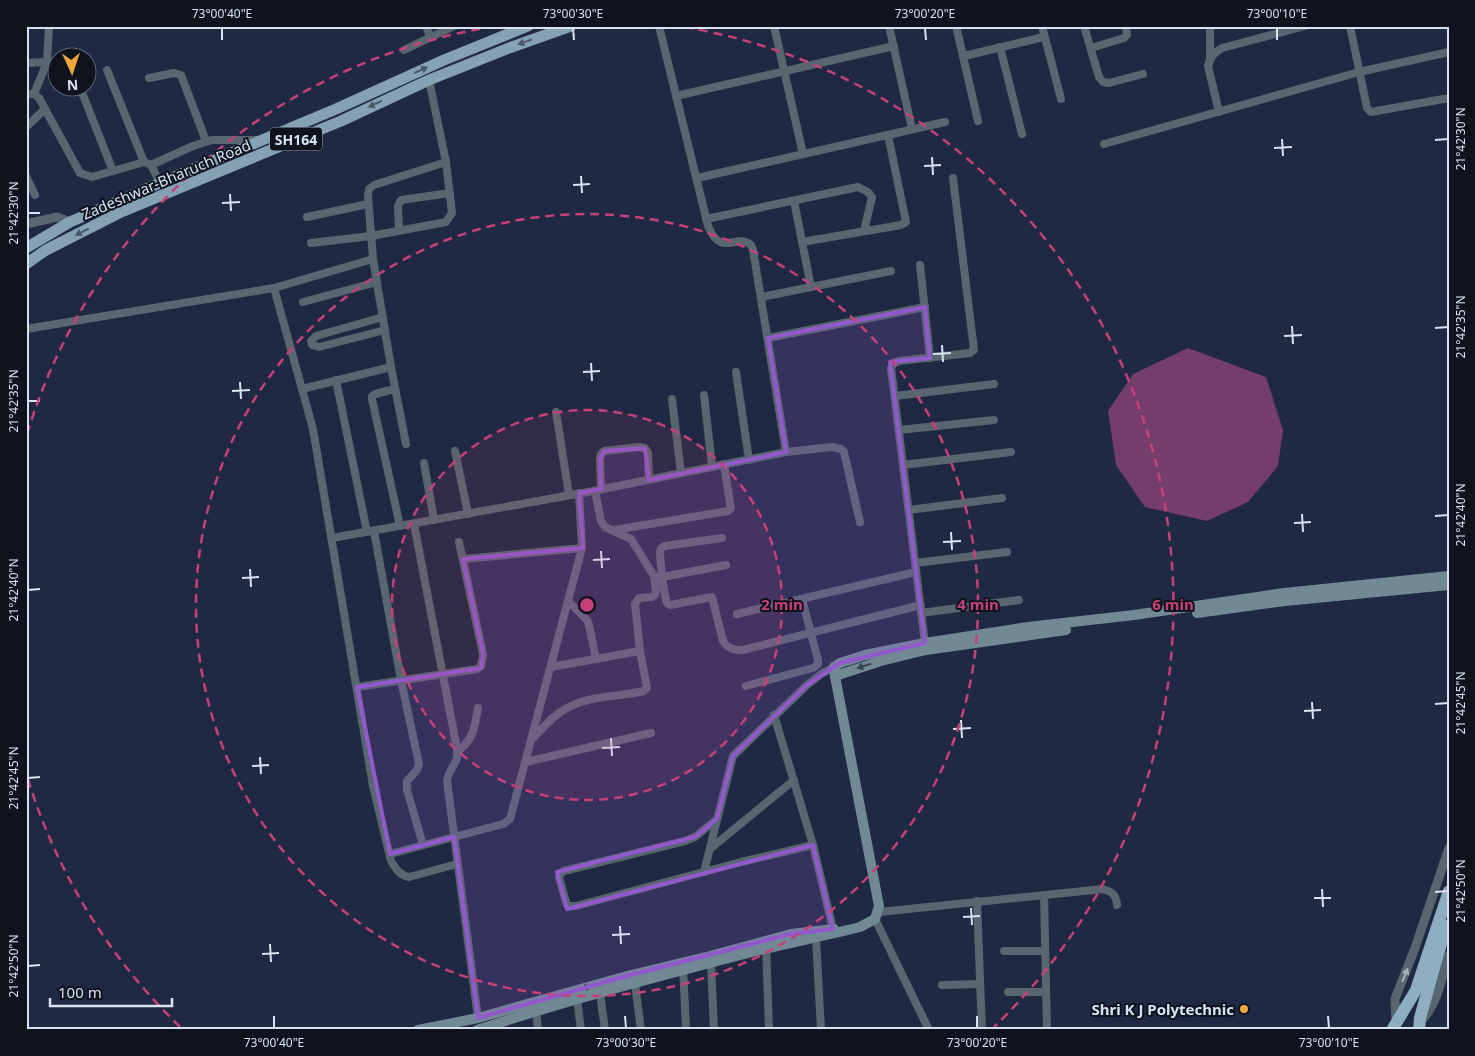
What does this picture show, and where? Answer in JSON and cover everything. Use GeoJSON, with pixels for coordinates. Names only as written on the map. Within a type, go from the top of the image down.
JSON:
{"type":"FeatureCollection","features":[{"type":"Feature","properties":{"kind":"highway"},"geometry":{"type":"LineString","coordinates":[[1419,1026],[1421,993],[1449,892]]}},
{"type":"Feature","properties":{"kind":"highway"},"geometry":{"type":"LineString","coordinates":[[1394,1026],[1421,993],[1448,918]]}},
{"type":"Feature","properties":{"kind":"main road","name":"Zadeshwar-Bharuch Road"},"geometry":{"type":"LineString","coordinates":[[26,248],[70,222],[259,140],[336,109],[444,60],[528,26]]}},
{"type":"Feature","properties":{"kind":"main road","name":"Zadeshwar-Bharuch Road"},"geometry":{"type":"LineString","coordinates":[[26,264],[46,250],[119,213],[340,121],[429,80],[571,26]]}},
{"type":"Feature","properties":{"kind":"main road"},"geometry":{"type":"LineString","coordinates":[[418,1030],[485,1022],[536,1010],[635,984],[683,967],[766,945],[816,938],[860,927],[877,916],[879,906],[835,671],[840,663],[865,655],[925,643],[1028,627],[1134,615],[1284,594],[1449,576]]}},
{"type":"Feature","properties":{"kind":"main road"},"geometry":{"type":"LineString","coordinates":[[835,671],[926,650],[1029,634],[1285,601],[1449,585]]}},
{"type":"Feature","properties":{"kind":"main road"},"geometry":{"type":"LineString","coordinates":[[477,1030],[485,1022],[627,976],[711,963],[766,945],[791,934],[860,927]]}},
{"type":"Feature","properties":{"kind":"street"},"geometry":{"type":"LineString","coordinates":[[49,26],[47,62],[30,94],[39,98],[80,173],[92,177],[148,163],[206,142],[230,139],[259,140]]}},
{"type":"Feature","properties":{"kind":"street"},"geometry":{"type":"LineString","coordinates":[[426,26],[430,37]]}},
{"type":"Feature","properties":{"kind":"street"},"geometry":{"type":"LineString","coordinates":[[404,50],[454,26]]}},
{"type":"Feature","properties":{"kind":"street"},"geometry":{"type":"LineString","coordinates":[[659,26],[706,219],[711,232],[719,242],[724,244],[744,241],[751,245],[786,452]]}},
{"type":"Feature","properties":{"kind":"street"},"geometry":{"type":"LineString","coordinates":[[774,26],[803,154]]}},
{"type":"Feature","properties":{"kind":"street"},"geometry":{"type":"LineString","coordinates":[[889,26],[912,129]]}},
{"type":"Feature","properties":{"kind":"street"},"geometry":{"type":"LineString","coordinates":[[956,26],[978,121]]}},
{"type":"Feature","properties":{"kind":"street"},"geometry":{"type":"LineString","coordinates":[[1042,26],[1061,99]]}},
{"type":"Feature","properties":{"kind":"street"},"geometry":{"type":"LineString","coordinates":[[1084,26],[1099,77],[1103,82],[1109,83],[1143,74]]}},
{"type":"Feature","properties":{"kind":"street"},"geometry":{"type":"LineString","coordinates":[[1091,48],[1124,38],[1127,34],[1126,26]]}},
{"type":"Feature","properties":{"kind":"street"},"geometry":{"type":"LineString","coordinates":[[1210,26],[1210,58],[1208,66],[1219,112]]}},
{"type":"Feature","properties":{"kind":"street"},"geometry":{"type":"LineString","coordinates":[[1210,58],[1222,48],[1305,26]]}},
{"type":"Feature","properties":{"kind":"street"},"geometry":{"type":"LineString","coordinates":[[1350,26],[1367,108],[1371,112],[1449,98]]}},
{"type":"Feature","properties":{"kind":"street"},"geometry":{"type":"LineString","coordinates":[[964,56],[1044,37]]}},
{"type":"Feature","properties":{"kind":"street"},"geometry":{"type":"LineString","coordinates":[[676,96],[894,46]]}},
{"type":"Feature","properties":{"kind":"street"},"geometry":{"type":"LineString","coordinates":[[1000,47],[1022,134]]}},
{"type":"Feature","properties":{"kind":"street"},"geometry":{"type":"LineString","coordinates":[[1104,144],[1360,72],[1449,52]]}},
{"type":"Feature","properties":{"kind":"street"},"geometry":{"type":"LineString","coordinates":[[26,63],[47,62]]}},
{"type":"Feature","properties":{"kind":"street"},"geometry":{"type":"LineString","coordinates":[[107,70],[148,163],[160,183]]}},
{"type":"Feature","properties":{"kind":"street"},"geometry":{"type":"LineString","coordinates":[[149,78],[174,73],[181,75],[206,142]]}},
{"type":"Feature","properties":{"kind":"street"},"geometry":{"type":"LineString","coordinates":[[311,243],[371,236],[446,222],[452,213],[450,193],[446,162],[429,80]]}},
{"type":"Feature","properties":{"kind":"street"},"geometry":{"type":"LineString","coordinates":[[83,98],[113,171]]}},
{"type":"Feature","properties":{"kind":"street"},"geometry":{"type":"LineString","coordinates":[[26,127],[45,109]]}},
{"type":"Feature","properties":{"kind":"street"},"geometry":{"type":"LineString","coordinates":[[696,178],[945,122]]}},
{"type":"Feature","properties":{"kind":"street"},"geometry":{"type":"LineString","coordinates":[[802,242],[901,225],[906,222],[888,135]]}},
{"type":"Feature","properties":{"kind":"street"},"geometry":{"type":"LineString","coordinates":[[406,444],[373,259],[368,204],[369,189],[374,185],[446,162]]}},
{"type":"Feature","properties":{"kind":"street"},"geometry":{"type":"LineString","coordinates":[[26,176],[35,195]]}},
{"type":"Feature","properties":{"kind":"street"},"geometry":{"type":"LineString","coordinates":[[925,643],[891,368],[894,363],[970,353],[974,350],[953,178]]}},
{"type":"Feature","properties":{"kind":"street"},"geometry":{"type":"LineString","coordinates":[[706,219],[852,187],[862,189],[872,197],[864,232]]}},
{"type":"Feature","properties":{"kind":"street"},"geometry":{"type":"LineString","coordinates":[[399,231],[398,206],[401,200],[450,193]]}},
{"type":"Feature","properties":{"kind":"street"},"geometry":{"type":"LineString","coordinates":[[794,201],[811,287]]}},
{"type":"Feature","properties":{"kind":"street"},"geometry":{"type":"LineString","coordinates":[[307,217],[368,204]]}},
{"type":"Feature","properties":{"kind":"street"},"geometry":{"type":"LineString","coordinates":[[26,224],[57,217],[70,222]]}},
{"type":"Feature","properties":{"kind":"street"},"geometry":{"type":"LineString","coordinates":[[26,329],[274,288],[373,259]]}},
{"type":"Feature","properties":{"kind":"street"},"geometry":{"type":"LineString","coordinates":[[920,265],[930,358]]}},
{"type":"Feature","properties":{"kind":"street"},"geometry":{"type":"LineString","coordinates":[[761,297],[891,271]]}},
{"type":"Feature","properties":{"kind":"street"},"geometry":{"type":"LineString","coordinates":[[303,302],[377,282]]}},
{"type":"Feature","properties":{"kind":"street"},"geometry":{"type":"LineString","coordinates":[[274,288],[313,429],[373,786],[390,854],[397,870],[402,876],[409,877],[457,864]]}},
{"type":"Feature","properties":{"kind":"street"},"geometry":{"type":"LineString","coordinates":[[768,338],[925,307]]}},
{"type":"Feature","properties":{"kind":"street"},"geometry":{"type":"LineString","coordinates":[[383,317],[316,336],[311,341],[312,345],[318,347],[385,330]]}},
{"type":"Feature","properties":{"kind":"street"},"geometry":{"type":"LineString","coordinates":[[302,389],[391,368]]}},
{"type":"Feature","properties":{"kind":"street"},"geometry":{"type":"LineString","coordinates":[[736,372],[749,460]]}},
{"type":"Feature","properties":{"kind":"street"},"geometry":{"type":"LineString","coordinates":[[336,380],[371,531],[419,764],[417,770],[407,782],[407,790],[423,845]]}},
{"type":"Feature","properties":{"kind":"street"},"geometry":{"type":"LineString","coordinates":[[895,396],[994,384]]}},
{"type":"Feature","properties":{"kind":"street"},"geometry":{"type":"LineString","coordinates":[[395,389],[375,394],[372,399],[400,526]]}},
{"type":"Feature","properties":{"kind":"street"},"geometry":{"type":"LineString","coordinates":[[704,395],[712,467]]}},
{"type":"Feature","properties":{"kind":"street"},"geometry":{"type":"LineString","coordinates":[[672,399],[681,473]]}},
{"type":"Feature","properties":{"kind":"street"},"geometry":{"type":"LineString","coordinates":[[556,412],[569,495]]}},
{"type":"Feature","properties":{"kind":"street"},"geometry":{"type":"LineString","coordinates":[[899,430],[994,420]]}},
{"type":"Feature","properties":{"kind":"street"},"geometry":{"type":"LineString","coordinates":[[332,538],[579,494],[786,452],[832,447],[841,449],[844,452],[860,522]]}},
{"type":"Feature","properties":{"kind":"street"},"geometry":{"type":"LineString","coordinates":[[532,739],[552,718],[566,708],[580,702],[644,691],[647,688],[640,652],[635,604],[639,598],[655,595],[654,576],[631,539],[605,527],[601,521],[598,490],[601,454],[604,451],[646,448],[648,453],[649,480]]}},
{"type":"Feature","properties":{"kind":"street"},"geometry":{"type":"LineString","coordinates":[[455,451],[468,514]]}},
{"type":"Feature","properties":{"kind":"street"},"geometry":{"type":"LineString","coordinates":[[903,465],[1011,452]]}},
{"type":"Feature","properties":{"kind":"street"},"geometry":{"type":"LineString","coordinates":[[424,463],[434,520]]}},
{"type":"Feature","properties":{"kind":"street"},"geometry":{"type":"LineString","coordinates":[[612,530],[728,511],[731,508],[724,464]]}},
{"type":"Feature","properties":{"kind":"street"},"geometry":{"type":"LineString","coordinates":[[390,854],[503,824],[510,819],[582,548],[579,494]]}},
{"type":"Feature","properties":{"kind":"street"},"geometry":{"type":"LineString","coordinates":[[909,510],[1002,498]]}},
{"type":"Feature","properties":{"kind":"street"},"geometry":{"type":"LineString","coordinates":[[414,524],[458,752],[458,758],[448,773],[447,781],[457,864],[485,1022]]}},
{"type":"Feature","properties":{"kind":"street"},"geometry":{"type":"LineString","coordinates":[[722,538],[661,548],[662,578],[667,603],[712,598],[723,641],[726,646],[734,650],[743,650],[921,609],[1019,600]]}},
{"type":"Feature","properties":{"kind":"street"},"geometry":{"type":"LineString","coordinates":[[357,687],[477,669],[481,666],[483,654],[459,542]]}},
{"type":"Feature","properties":{"kind":"street"},"geometry":{"type":"LineString","coordinates":[[463,559],[582,548]]}},
{"type":"Feature","properties":{"kind":"street"},"geometry":{"type":"LineString","coordinates":[[915,563],[1006,552]]}},
{"type":"Feature","properties":{"kind":"street"},"geometry":{"type":"LineString","coordinates":[[654,576],[662,578],[726,565]]}},
{"type":"Feature","properties":{"kind":"street"},"geometry":{"type":"LineString","coordinates":[[737,614],[916,572]]}},
{"type":"Feature","properties":{"kind":"street"},"geometry":{"type":"LineString","coordinates":[[746,686],[813,668],[818,664],[802,598]]}},
{"type":"Feature","properties":{"kind":"street"},"geometry":{"type":"LineString","coordinates":[[568,601],[587,620],[596,659]]}},
{"type":"Feature","properties":{"kind":"street"},"geometry":{"type":"LineString","coordinates":[[551,667],[640,652]]}},
{"type":"Feature","properties":{"kind":"street"},"geometry":{"type":"LineString","coordinates":[[704,872],[733,756],[806,686],[821,674],[835,671]]}},
{"type":"Feature","properties":{"kind":"street"},"geometry":{"type":"LineString","coordinates":[[458,752],[468,744],[472,737],[478,708]]}},
{"type":"Feature","properties":{"kind":"street"},"geometry":{"type":"LineString","coordinates":[[774,715],[813,845],[833,929]]}},
{"type":"Feature","properties":{"kind":"street"},"geometry":{"type":"LineString","coordinates":[[526,762],[651,733]]}},
{"type":"Feature","properties":{"kind":"street"},"geometry":{"type":"LineString","coordinates":[[710,849],[794,780]]}},
{"type":"Feature","properties":{"kind":"street"},"geometry":{"type":"LineString","coordinates":[[717,819],[696,837],[685,841],[564,871],[559,877],[568,906],[813,845]]}},
{"type":"Feature","properties":{"kind":"street"},"geometry":{"type":"LineString","coordinates":[[1394,1026],[1395,999],[1415,948],[1449,848]]}},
{"type":"Feature","properties":{"kind":"street"},"geometry":{"type":"LineString","coordinates":[[929,1030],[877,916],[977,901],[1103,889],[1111,891],[1116,896],[1117,905]]}},
{"type":"Feature","properties":{"kind":"street"},"geometry":{"type":"LineString","coordinates":[[1044,895],[1047,1030]]}},
{"type":"Feature","properties":{"kind":"street"},"geometry":{"type":"LineString","coordinates":[[977,901],[982,1030]]}},
{"type":"Feature","properties":{"kind":"street"},"geometry":{"type":"LineString","coordinates":[[816,938],[821,1030]]}},
{"type":"Feature","properties":{"kind":"street"},"geometry":{"type":"LineString","coordinates":[[766,945],[769,1030]]}},
{"type":"Feature","properties":{"kind":"street"},"geometry":{"type":"LineString","coordinates":[[1004,951],[1045,951]]}},
{"type":"Feature","properties":{"kind":"street"},"geometry":{"type":"LineString","coordinates":[[1419,1026],[1444,983],[1449,955]]}},
{"type":"Feature","properties":{"kind":"street"},"geometry":{"type":"LineString","coordinates":[[711,963],[714,1030]]}},
{"type":"Feature","properties":{"kind":"street"},"geometry":{"type":"LineString","coordinates":[[683,967],[686,1030]]}},
{"type":"Feature","properties":{"kind":"street"},"geometry":{"type":"LineString","coordinates":[[635,984],[641,1030]]}},
{"type":"Feature","properties":{"kind":"street"},"geometry":{"type":"LineString","coordinates":[[942,985],[980,984]]}},
{"type":"Feature","properties":{"kind":"street"},"geometry":{"type":"LineString","coordinates":[[1008,992],[1046,992]]}},
{"type":"Feature","properties":{"kind":"street"},"geometry":{"type":"LineString","coordinates":[[600,993],[605,1030]]}},
{"type":"Feature","properties":{"kind":"street"},"geometry":{"type":"LineString","coordinates":[[577,999],[581,1030]]}},
{"type":"Feature","properties":{"kind":"street"},"geometry":{"type":"LineString","coordinates":[[536,1010],[538,1030]]}},
{"type":"Feature","properties":{"kind":"highlighted area"},"geometry":{"type":"Polygon","coordinates":[[[925,307],[930,358],[890,362],[925,643],[840,663],[806,686],[733,756],[717,819],[695,837],[557,872],[567,909],[813,845],[833,929],[791,934],[627,976],[478,1018],[454,837],[390,854],[357,687],[481,668],[483,654],[463,559],[583,548],[579,493],[601,489],[600,459],[604,451],[645,448],[649,480],[786,452],[768,338],[925,307]]]}},
{"type":"Feature","properties":{"kind":"shaded area"},"geometry":{"type":"Polygon","coordinates":[[[1188,348],[1266,377],[1283,430],[1278,466],[1248,502],[1207,521],[1145,507],[1116,465],[1108,411],[1133,374],[1188,348]]]}},
{"type":"Feature","properties":{"kind":"place","name":"Shri K J Polytechnic"},"geometry":{"type":"Point","coordinates":[1244,1009]}}]}
